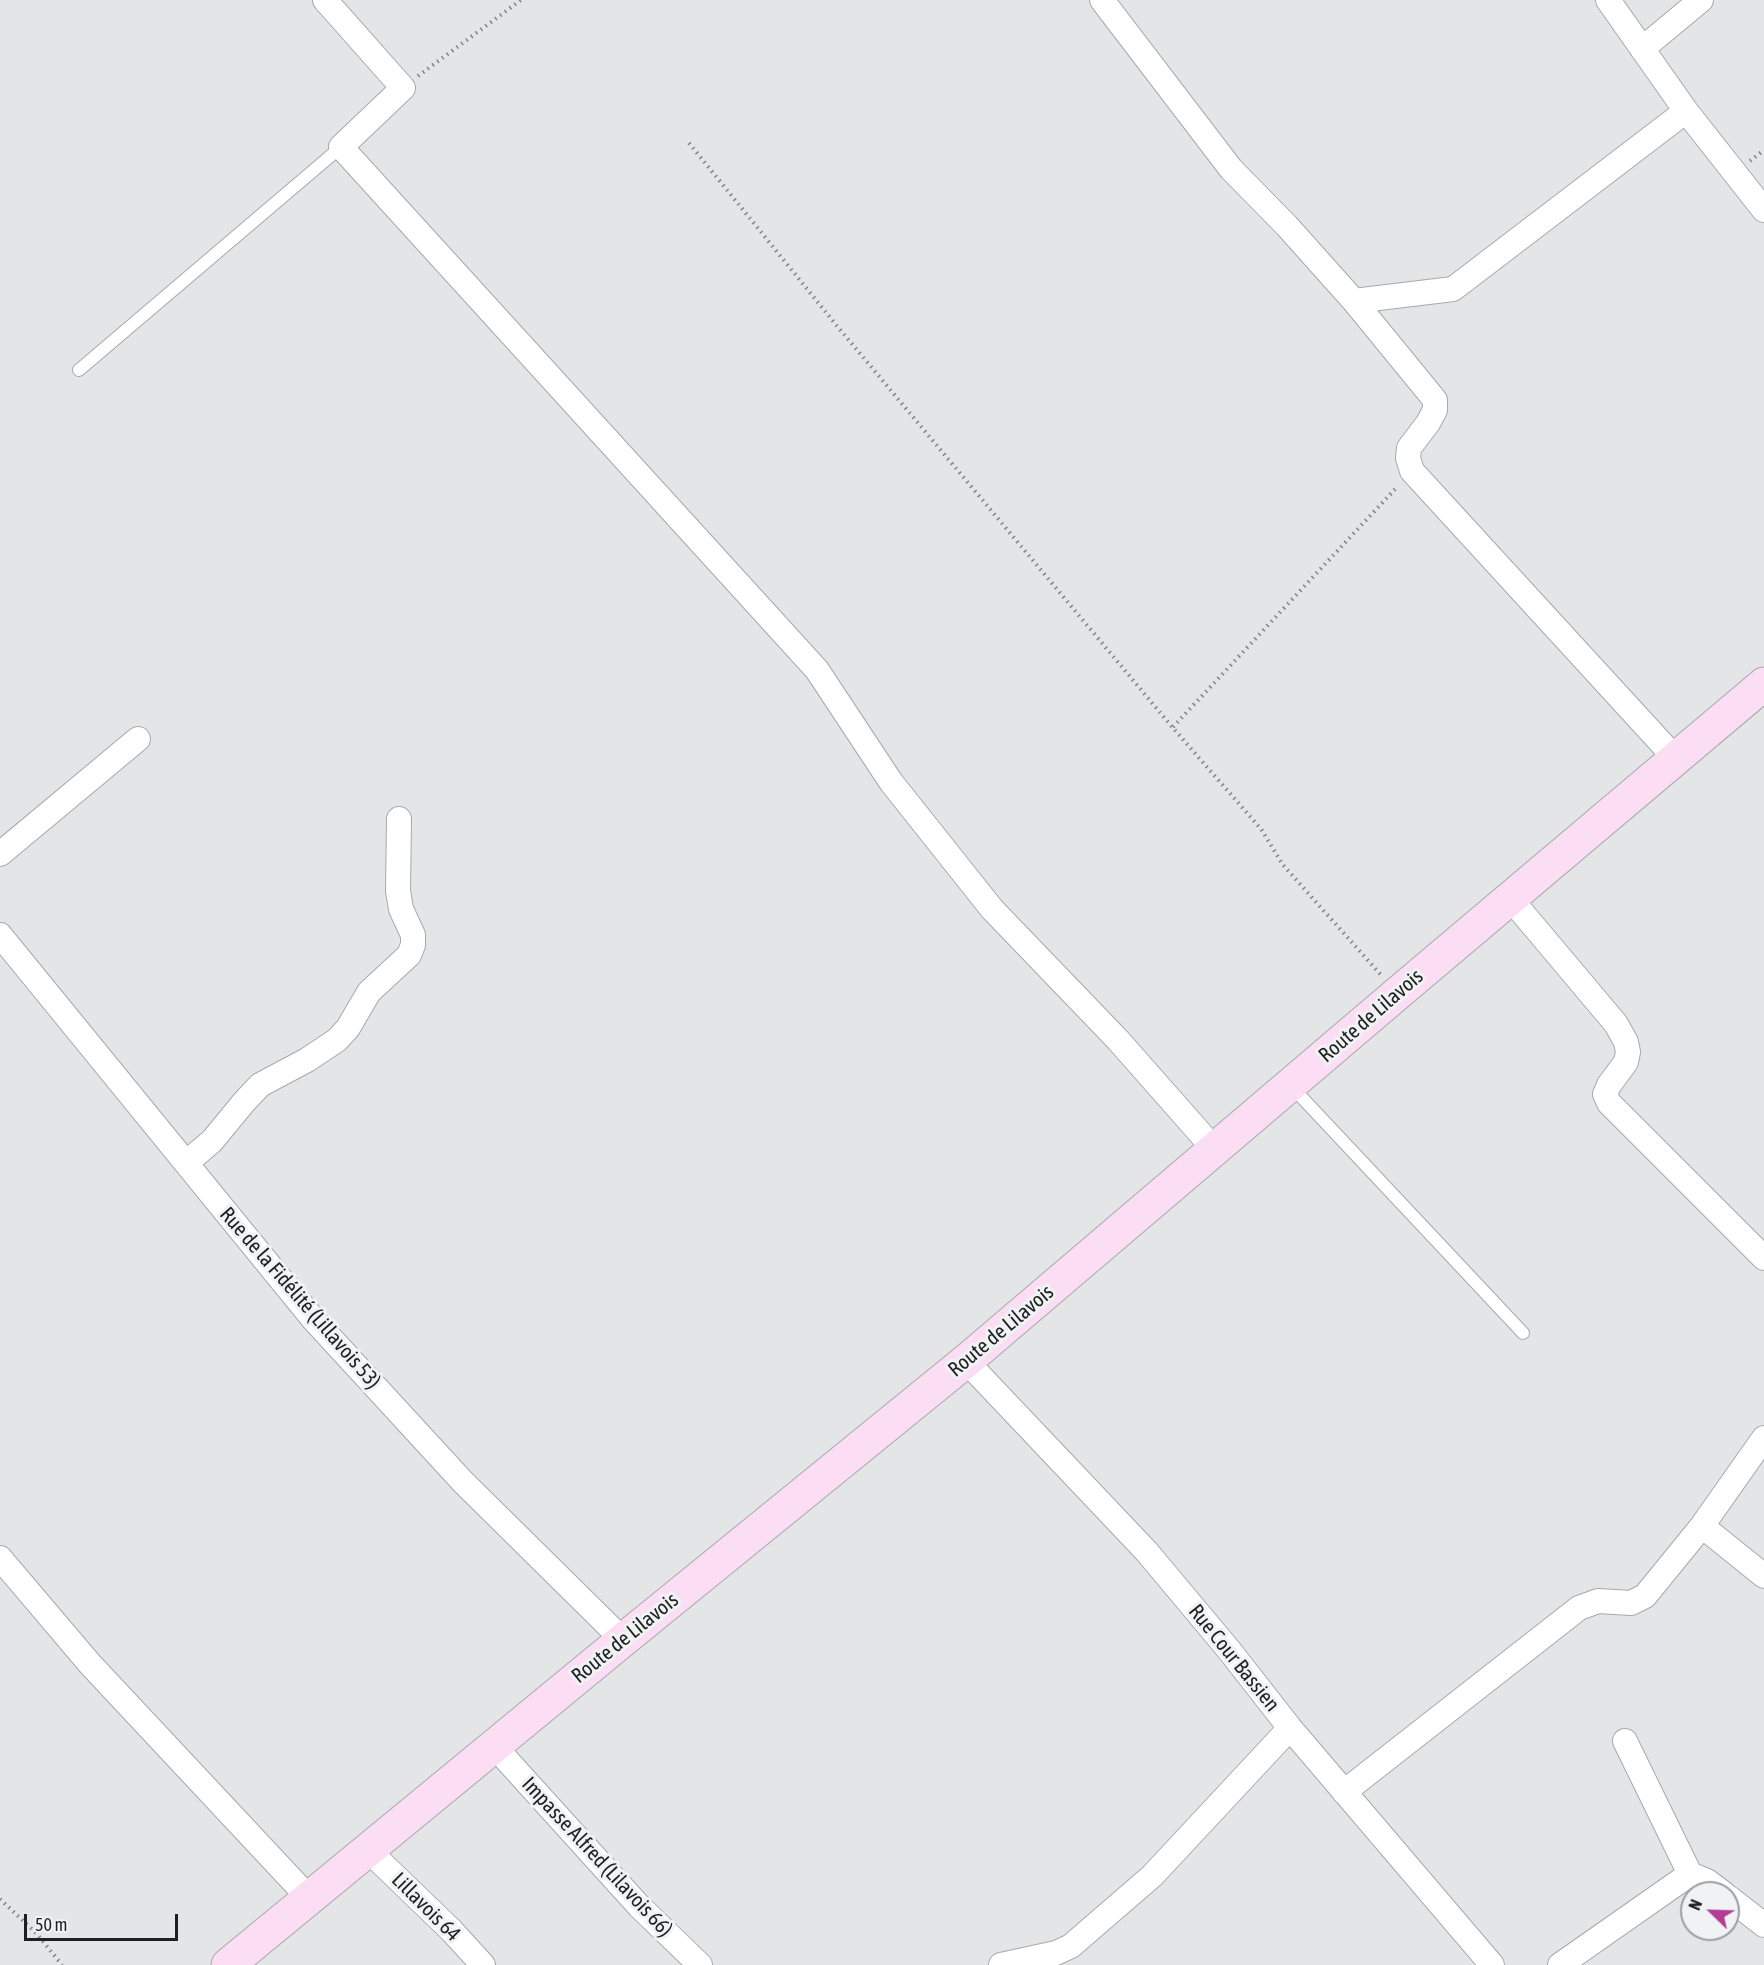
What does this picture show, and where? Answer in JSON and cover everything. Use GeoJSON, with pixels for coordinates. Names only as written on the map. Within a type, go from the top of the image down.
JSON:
{"type":"FeatureCollection","features":[{"type":"Feature","properties":{"kind":"main road","name":"Route de Lilavois"},"geometry":{"type":"LineString","coordinates":[[228,1965],[622,1640],[966,1361],[1764,684]]}},
{"type":"Feature","properties":{"kind":"street"},"geometry":{"type":"LineString","coordinates":[[325,0],[403,88],[341,147],[817,670],[891,782],[992,909],[1118,1040],[1215,1150]]}},
{"type":"Feature","properties":{"kind":"street"},"geometry":{"type":"LineString","coordinates":[[1102,0],[1231,169],[1287,226],[1354,301],[1436,400],[1435,410],[1409,448],[1408,458],[1412,471],[1676,759]]}},
{"type":"Feature","properties":{"kind":"street"},"geometry":{"type":"LineString","coordinates":[[1608,0],[1686,111],[1764,210]]}},
{"type":"Feature","properties":{"kind":"street"},"geometry":{"type":"LineString","coordinates":[[1642,49],[1701,0]]}},
{"type":"Feature","properties":{"kind":"street"},"geometry":{"type":"LineString","coordinates":[[1354,301],[1453,289],[1686,111]]}},
{"type":"Feature","properties":{"kind":"street"},"geometry":{"type":"LineString","coordinates":[[0,854],[138,739]]}},
{"type":"Feature","properties":{"kind":"street"},"geometry":{"type":"LineString","coordinates":[[186,1163],[212,1141],[260,1085],[307,1060],[337,1040],[348,1028],[369,992],[409,955],[413,945],[413,936],[401,909],[398,891],[399,819]]}},
{"type":"Feature","properties":{"kind":"street"},"geometry":{"type":"LineString","coordinates":[[1510,898],[1616,1024],[1626,1042],[1628,1052],[1626,1062],[1609,1084],[1605,1094],[1609,1103],[1764,1258]]}},
{"type":"Feature","properties":{"kind":"street","name":"Rue de la Fidélité (Lillavois 53)"},"geometry":{"type":"LineString","coordinates":[[0,935],[314,1320],[463,1482],[622,1640]]}},
{"type":"Feature","properties":{"kind":"street","name":"Rue Cour Bassien"},"geometry":{"type":"LineString","coordinates":[[966,1361],[1147,1552],[1229,1650],[1290,1728],[1492,1965]]}},
{"type":"Feature","properties":{"kind":"street"},"geometry":{"type":"LineString","coordinates":[[1344,1792],[1579,1608],[1598,1601],[1631,1603],[1645,1596],[1702,1526],[1764,1438]]}},
{"type":"Feature","properties":{"kind":"street"},"geometry":{"type":"LineString","coordinates":[[1702,1526],[1764,1576]]}},
{"type":"Feature","properties":{"kind":"street"},"geometry":{"type":"LineString","coordinates":[[0,1558],[90,1664],[309,1898]]}},
{"type":"Feature","properties":{"kind":"street"},"geometry":{"type":"LineString","coordinates":[[1001,1965],[1056,1953],[1071,1946],[1152,1876],[1290,1728]]}},
{"type":"Feature","properties":{"kind":"street"},"geometry":{"type":"LineString","coordinates":[[1625,1741],[1690,1874],[1707,1881]]}},
{"type":"Feature","properties":{"kind":"street","name":"Impasse Alfred (Lilavois 66)"},"geometry":{"type":"LineString","coordinates":[[495,1747],[639,1906],[700,1965]]}},
{"type":"Feature","properties":{"kind":"street","name":"Lillavois 64"},"geometry":{"type":"LineString","coordinates":[[368,1850],[451,1930],[483,1965]]}},
{"type":"Feature","properties":{"kind":"street"},"geometry":{"type":"LineString","coordinates":[[1560,1965],[1690,1874]]}},
{"type":"Feature","properties":{"kind":"street"},"geometry":{"type":"LineString","coordinates":[[1740,1906],[1764,1925]]}},
{"type":"Feature","properties":{"kind":"lane"},"geometry":{"type":"LineString","coordinates":[[79,370],[341,147]]}},
{"type":"Feature","properties":{"kind":"lane"},"geometry":{"type":"LineString","coordinates":[[1290,1086],[1523,1333]]}},
{"type":"Feature","properties":{"kind":"path"},"geometry":{"type":"LineString","coordinates":[[403,88],[521,0]]}},
{"type":"Feature","properties":{"kind":"path"},"geometry":{"type":"LineString","coordinates":[[689,143],[837,326],[1173,728],[1261,829],[1283,865],[1398,993]]}},
{"type":"Feature","properties":{"kind":"path"},"geometry":{"type":"LineString","coordinates":[[1173,728],[1412,471]]}},
{"type":"Feature","properties":{"kind":"path"},"geometry":{"type":"LineString","coordinates":[[0,1899],[37,1934],[62,1965]]}}]}
